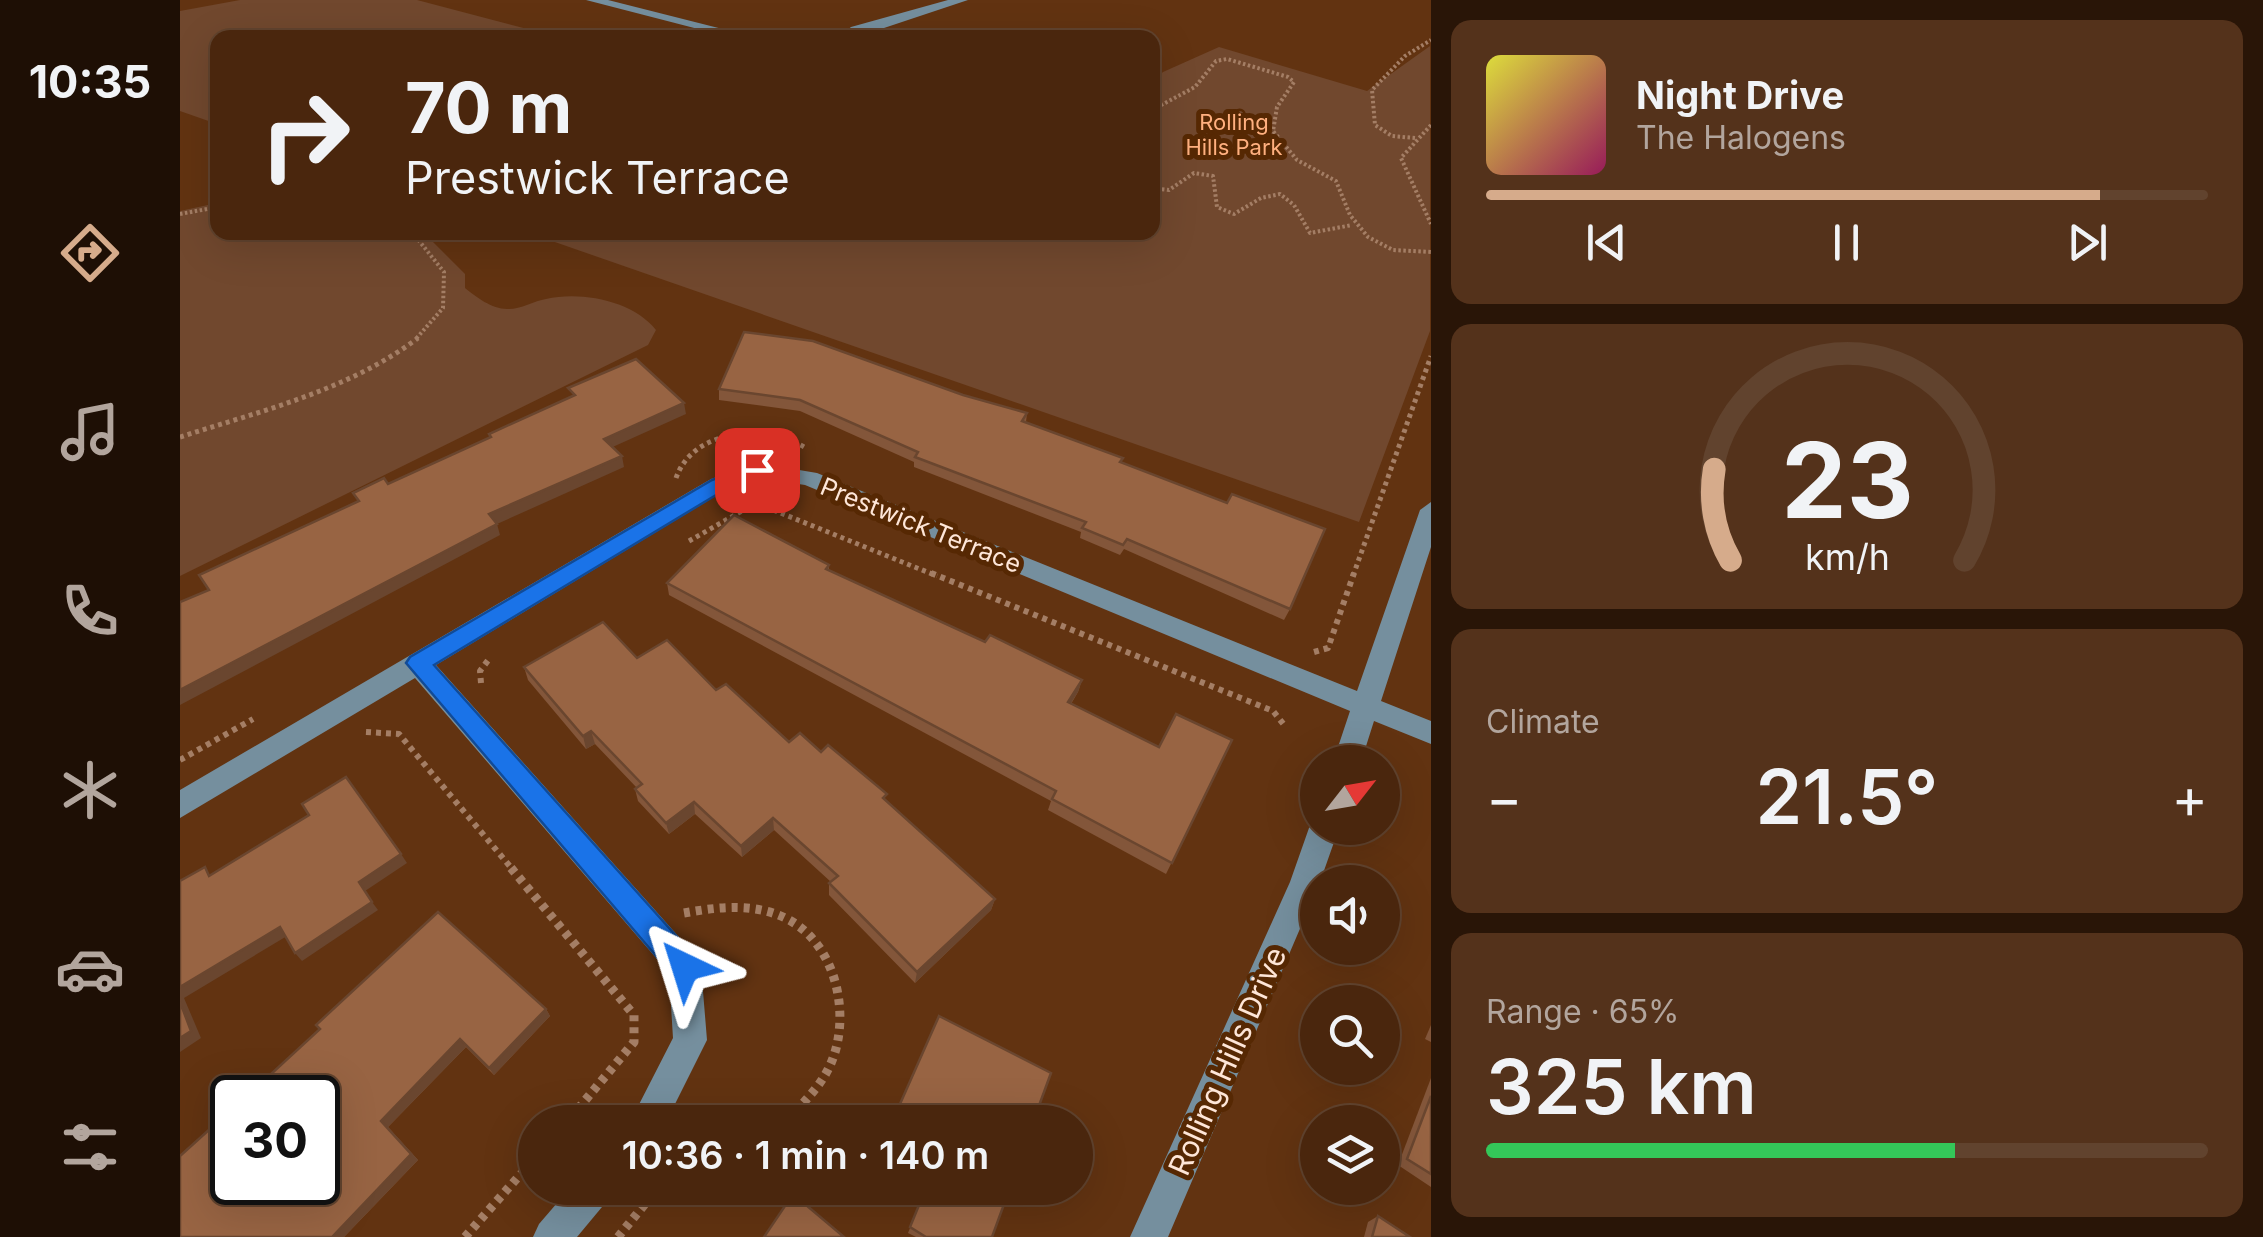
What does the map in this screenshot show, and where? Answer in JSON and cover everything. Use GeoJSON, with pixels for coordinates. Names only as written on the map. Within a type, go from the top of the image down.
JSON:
{"type":"FeatureCollection","features":[{"type":"Feature","properties":{"kind":"street"},"geometry":{"type":"LineString","coordinates":[[592,0],[618,2],[722,30]]}},
{"type":"Feature","properties":{"kind":"street"},"geometry":{"type":"LineString","coordinates":[[856,30],[962,0]]}},
{"type":"Feature","properties":{"kind":"street","name":"Prestwick Terrace"},"geometry":{"type":"LineString","coordinates":[[180,805],[719,484],[757,470],[809,478],[1430,733]]}},
{"type":"Feature","properties":{"kind":"street"},"geometry":{"type":"LineString","coordinates":[[1353,745],[1430,510]]}},
{"type":"Feature","properties":{"kind":"street"},"geometry":{"type":"LineString","coordinates":[[418,663],[685,967],[690,1040],[657,1105]]}},
{"type":"Feature","properties":{"kind":"street","name":"Rolling Hills Drive"},"geometry":{"type":"LineString","coordinates":[[1149,1237],[1318,845]]}},
{"type":"Feature","properties":{"kind":"street"},"geometry":{"type":"LineString","coordinates":[[552,1237],[579,1205]]}},
{"type":"Feature","properties":{"kind":"path"},"geometry":{"type":"LineString","coordinates":[[1415,138],[1392,136],[1374,125],[1372,90],[1406,56],[1430,40]]}},
{"type":"Feature","properties":{"kind":"path"},"geometry":{"type":"LineString","coordinates":[[1160,106],[1194,88],[1216,61],[1227,59],[1288,77],[1294,82],[1277,107],[1273,131],[1297,160],[1336,181],[1352,225],[1370,241],[1400,254],[1430,252]]}},
{"type":"Feature","properties":{"kind":"path"},"geometry":{"type":"LineString","coordinates":[[1430,125],[1401,158],[1417,187],[1418,207],[1430,224]]}},
{"type":"Feature","properties":{"kind":"path"},"geometry":{"type":"LineString","coordinates":[[1160,189],[1169,190],[1194,173],[1212,176],[1217,207],[1234,214],[1270,192],[1282,192],[1294,200],[1310,233],[1352,225]]}},
{"type":"Feature","properties":{"kind":"path"},"geometry":{"type":"LineString","coordinates":[[1418,207],[1430,210]]}},
{"type":"Feature","properties":{"kind":"path"},"geometry":{"type":"LineString","coordinates":[[180,214],[210,208]]}},
{"type":"Feature","properties":{"kind":"path"},"geometry":{"type":"LineString","coordinates":[[180,436],[329,386],[408,350],[436,325],[448,280],[444,263],[420,240]]}},
{"type":"Feature","properties":{"kind":"path"},"geometry":{"type":"LineString","coordinates":[[1298,653],[1328,648],[1430,356]]}},
{"type":"Feature","properties":{"kind":"path"},"geometry":{"type":"LineString","coordinates":[[676,481],[678,468],[700,446],[735,434],[780,435],[810,450]]}},
{"type":"Feature","properties":{"kind":"path"},"geometry":{"type":"LineString","coordinates":[[676,548],[756,503],[1272,711],[1285,726]]}},
{"type":"Feature","properties":{"kind":"path"},"geometry":{"type":"LineString","coordinates":[[492,695],[479,680],[480,671],[486,660],[502,651]]}},
{"type":"Feature","properties":{"kind":"path"},"geometry":{"type":"LineString","coordinates":[[180,760],[266,712]]}},
{"type":"Feature","properties":{"kind":"path"},"geometry":{"type":"LineString","coordinates":[[383,730],[399,734],[634,1016],[634,1042],[581,1105]]}},
{"type":"Feature","properties":{"kind":"path"},"geometry":{"type":"LineString","coordinates":[[670,898],[683,913],[731,905],[790,920],[833,965],[842,1011],[827,1073],[800,1105]]}},
{"type":"Feature","properties":{"kind":"path"},"geometry":{"type":"LineString","coordinates":[[465,1237],[518,1177]]}},
{"type":"Feature","properties":{"kind":"path"},"geometry":{"type":"LineString","coordinates":[[618,1237],[644,1205]]}},
{"type":"Feature","properties":{"kind":"green space"},"geometry":{"type":"Polygon","coordinates":[[[240,0],[417,0],[531,30],[210,30],[210,122],[180,111],[180,11],[240,0]]]}},
{"type":"Feature","properties":{"kind":"green space","name":"Rolling Hills Park"},"geometry":{"type":"Polygon","coordinates":[[[1430,46],[1430,331],[1359,522],[549,240],[1160,240],[1163,72],[1219,47],[1367,91],[1430,46]]]}},
{"type":"Feature","properties":{"kind":"green space"},"geometry":{"type":"Polygon","coordinates":[[[210,205],[210,240],[431,240],[465,274],[465,288],[490,305],[512,309],[560,297],[591,298],[621,305],[656,330],[648,345],[180,576],[180,211],[210,205]]]}},
{"type":"Feature","properties":{"kind":"building"},"geometry":{"type":"Polygon","coordinates":[[[744,332],[813,341],[963,395],[1027,413],[1022,421],[1123,458],[1120,462],[1227,503],[1232,494],[1325,529],[1290,609],[1127,539],[1123,545],[1082,528],[1086,522],[915,457],[918,452],[800,400],[719,389],[744,332]]]}},
{"type":"Feature","properties":{"kind":"building"},"geometry":{"type":"Polygon","coordinates":[[[636,359],[684,403],[604,439],[622,456],[489,514],[497,524],[180,690],[180,602],[209,590],[199,575],[359,501],[353,493],[384,478],[388,484],[491,437],[489,434],[575,395],[568,388],[636,359]]]}},
{"type":"Feature","properties":{"kind":"building"},"geometry":{"type":"Polygon","coordinates":[[[734,515],[829,565],[826,569],[985,642],[990,635],[1082,680],[1068,702],[1159,747],[1176,714],[1232,740],[1172,863],[1052,799],[1056,791],[667,583],[734,515]]]}},
{"type":"Feature","properties":{"kind":"building"},"geometry":{"type":"Polygon","coordinates":[[[603,622],[637,658],[667,640],[716,690],[726,684],[789,742],[800,733],[821,752],[828,745],[887,794],[883,798],[995,899],[917,972],[829,883],[838,876],[773,818],[741,846],[694,802],[666,823],[635,789],[642,784],[591,731],[583,736],[524,667],[603,622]]]}},
{"type":"Feature","properties":{"kind":"building"},"geometry":{"type":"Polygon","coordinates":[[[346,777],[401,854],[359,882],[372,902],[295,953],[280,927],[180,987],[180,881],[205,867],[209,876],[309,815],[302,804],[346,777]]]}},
{"type":"Feature","properties":{"kind":"building"},"geometry":{"type":"Polygon","coordinates":[[[438,912],[546,1009],[489,1068],[460,1039],[381,1121],[411,1154],[332,1237],[180,1237],[180,1156],[210,1129],[210,1205],[340,1205],[340,1075],[270,1075],[320,1029],[316,1025],[438,912]]]}},
{"type":"Feature","properties":{"kind":"building"},"geometry":{"type":"Polygon","coordinates":[[[180,1002],[191,1031],[180,1038],[180,1002]]]}},
{"type":"Feature","properties":{"kind":"building"},"geometry":{"type":"Polygon","coordinates":[[[939,1016],[1051,1073],[1039,1105],[900,1105],[939,1016]]]}},
{"type":"Feature","properties":{"kind":"building"},"geometry":{"type":"Polygon","coordinates":[[[1431,1096],[1431,1174],[1407,1159],[1431,1096]]]}},
{"type":"Feature","properties":{"kind":"building"},"geometry":{"type":"Polygon","coordinates":[[[786,1205],[806,1205],[844,1237],[764,1237],[786,1205]]]}},
{"type":"Feature","properties":{"kind":"building"},"geometry":{"type":"Polygon","coordinates":[[[919,1205],[1004,1205],[992,1237],[926,1237],[910,1227],[919,1205]]]}},
{"type":"Feature","properties":{"kind":"building"},"geometry":{"type":"Polygon","coordinates":[[[1378,1216],[1410,1237],[1372,1237],[1378,1216]]]}},
{"type":"Feature","properties":{"kind":"route"},"geometry":{"type":"LineString","coordinates":[[685,967],[418,663],[719,484],[757,470]]}}]}
